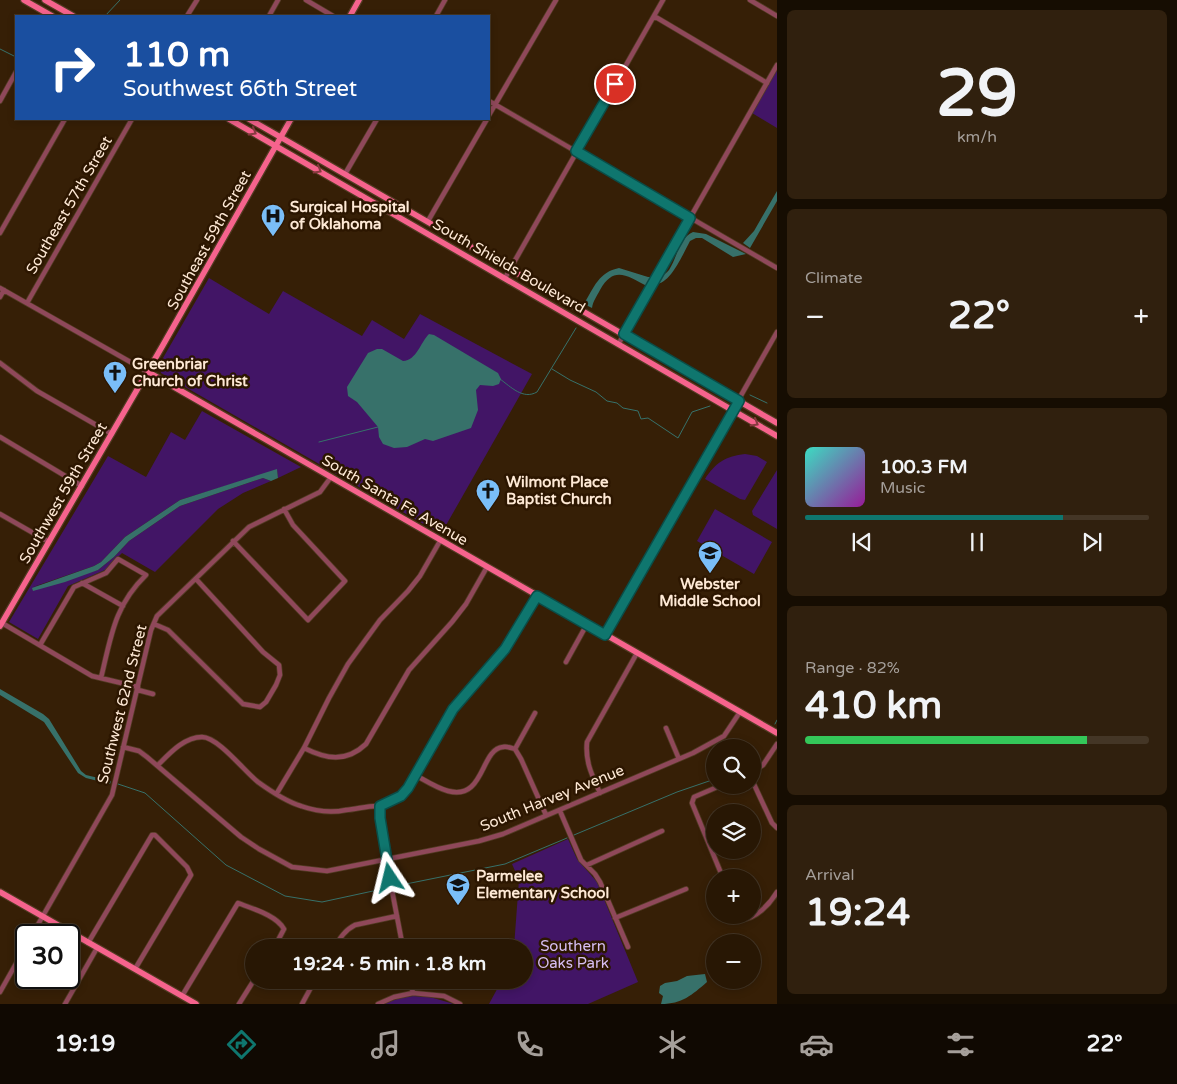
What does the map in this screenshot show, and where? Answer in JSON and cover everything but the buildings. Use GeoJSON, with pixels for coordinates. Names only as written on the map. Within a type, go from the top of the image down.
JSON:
{"type":"FeatureCollection","features":[{"type":"Feature","properties":{"kind":"main road"},"geometry":{"type":"LineString","coordinates":[[24,0],[32,2],[49,15]]}},
{"type":"Feature","properties":{"kind":"main road"},"geometry":{"type":"LineString","coordinates":[[45,0],[71,15]]}},
{"type":"Feature","properties":{"kind":"main road"},"geometry":{"type":"LineString","coordinates":[[351,15],[359,0]]}},
{"type":"Feature","properties":{"kind":"main road","name":"South Shields Boulevard"},"geometry":{"type":"LineString","coordinates":[[231,120],[777,436]]}},
{"type":"Feature","properties":{"kind":"main road","name":"South Shields Boulevard"},"geometry":{"type":"LineString","coordinates":[[252,120],[777,423]]}},
{"type":"Feature","properties":{"kind":"main road","name":"Southeast 59th Street"},"geometry":{"type":"LineString","coordinates":[[148,372],[290,120]]}},
{"type":"Feature","properties":{"kind":"main road"},"geometry":{"type":"LineString","coordinates":[[391,212],[396,203]]}},
{"type":"Feature","properties":{"kind":"main road","name":"Southwest 59th Street"},"geometry":{"type":"LineString","coordinates":[[1,625],[148,372]]}},
{"type":"Feature","properties":{"kind":"main road","name":"South Santa Fe Avenue"},"geometry":{"type":"LineString","coordinates":[[148,372],[777,733]]}},
{"type":"Feature","properties":{"kind":"main road"},"geometry":{"type":"LineString","coordinates":[[0,892],[182,996],[187,1002],[196,1004]]}},
{"type":"Feature","properties":{"kind":"street"},"geometry":{"type":"LineString","coordinates":[[188,15],[196,0]]}},
{"type":"Feature","properties":{"kind":"street"},"geometry":{"type":"LineString","coordinates":[[270,15],[278,0]]}},
{"type":"Feature","properties":{"kind":"street"},"geometry":{"type":"LineString","coordinates":[[306,0],[332,15]]}},
{"type":"Feature","properties":{"kind":"street"},"geometry":{"type":"LineString","coordinates":[[437,15],[445,0]]}},
{"type":"Feature","properties":{"kind":"street"},"geometry":{"type":"LineString","coordinates":[[490,113],[556,0]]}},
{"type":"Feature","properties":{"kind":"street"},"geometry":{"type":"LineString","coordinates":[[505,278],[663,0]]}},
{"type":"Feature","properties":{"kind":"street"},"geometry":{"type":"LineString","coordinates":[[750,0],[777,16]]}},
{"type":"Feature","properties":{"kind":"street"},"geometry":{"type":"LineString","coordinates":[[654,16],[767,83]]}},
{"type":"Feature","properties":{"kind":"street"},"geometry":{"type":"LineString","coordinates":[[618,343],[777,65]]}},
{"type":"Feature","properties":{"kind":"street"},"geometry":{"type":"LineString","coordinates":[[0,101],[15,74]]}},
{"type":"Feature","properties":{"kind":"street"},"geometry":{"type":"LineString","coordinates":[[490,102],[777,268]]}},
{"type":"Feature","properties":{"kind":"street"},"geometry":{"type":"LineString","coordinates":[[0,233],[65,120]]}},
{"type":"Feature","properties":{"kind":"street","name":"Southeast 57th Street"},"geometry":{"type":"LineString","coordinates":[[27,303],[131,120]]}},
{"type":"Feature","properties":{"kind":"street"},"geometry":{"type":"LineString","coordinates":[[345,174],[376,120]]}},
{"type":"Feature","properties":{"kind":"street"},"geometry":{"type":"LineString","coordinates":[[428,221],[486,120]]}},
{"type":"Feature","properties":{"kind":"street"},"geometry":{"type":"LineString","coordinates":[[0,298],[2,289]]}},
{"type":"Feature","properties":{"kind":"street","name":"South Santa Fe Avenue"},"geometry":{"type":"LineString","coordinates":[[2,289],[148,372]]}},
{"type":"Feature","properties":{"kind":"street"},"geometry":{"type":"LineString","coordinates":[[605,635],[777,332]]}},
{"type":"Feature","properties":{"kind":"street"},"geometry":{"type":"LineString","coordinates":[[0,363],[37,391],[112,434]]}},
{"type":"Feature","properties":{"kind":"street"},"geometry":{"type":"LineString","coordinates":[[0,437],[82,486]]}},
{"type":"Feature","properties":{"kind":"street","name":"Southwest 62nd Street"},"geometry":{"type":"LineString","coordinates":[[38,924],[112,796],[154,624],[161,613],[254,523],[320,492],[330,477]]}},
{"type":"Feature","properties":{"kind":"street"},"geometry":{"type":"LineString","coordinates":[[234,541],[308,620],[345,581],[293,525],[284,509]]}},
{"type":"Feature","properties":{"kind":"street"},"geometry":{"type":"LineString","coordinates":[[0,514],[49,542]]}},
{"type":"Feature","properties":{"kind":"street"},"geometry":{"type":"LineString","coordinates":[[276,793],[304,748],[348,664],[376,626],[420,576],[440,540]]}},
{"type":"Feature","properties":{"kind":"street"},"geometry":{"type":"LineString","coordinates":[[40,645],[74,587],[106,573],[118,559],[146,575],[133,588],[114,622],[101,678]]}},
{"type":"Feature","properties":{"kind":"street"},"geometry":{"type":"LineString","coordinates":[[304,748],[319,756],[330,758],[358,752],[366,744],[409,670],[466,604],[487,567]]}},
{"type":"Feature","properties":{"kind":"street"},"geometry":{"type":"LineString","coordinates":[[154,624],[168,630],[243,704],[260,707],[266,702],[280,675],[279,666],[263,652],[196,579]]}},
{"type":"Feature","properties":{"kind":"street"},"geometry":{"type":"LineString","coordinates":[[82,583],[123,606]]}},
{"type":"Feature","properties":{"kind":"street"},"geometry":{"type":"LineString","coordinates":[[158,765],[176,748],[189,740],[203,737],[212,741],[230,755],[258,781],[300,806],[325,811],[344,811],[380,806],[401,796],[416,776],[453,709],[505,649],[537,596]]}},
{"type":"Feature","properties":{"kind":"street"},"geometry":{"type":"LineString","coordinates":[[566,662],[587,624]]}},
{"type":"Feature","properties":{"kind":"street"},"geometry":{"type":"LineString","coordinates":[[1,625],[40,645],[92,676],[138,688],[153,694]]}},
{"type":"Feature","properties":{"kind":"street"},"geometry":{"type":"LineString","coordinates":[[600,793],[588,768],[587,742],[637,653]]}},
{"type":"Feature","properties":{"kind":"street","name":"South Harvey Avenue"},"geometry":{"type":"LineString","coordinates":[[123,747],[139,752],[158,765],[241,837],[259,849],[292,867],[327,871],[479,841],[503,834],[679,759],[724,736],[740,712]]}},
{"type":"Feature","properties":{"kind":"street"},"geometry":{"type":"LineString","coordinates":[[515,749],[535,713]]}},
{"type":"Feature","properties":{"kind":"street"},"geometry":{"type":"LineString","coordinates":[[666,728],[679,759]]}},
{"type":"Feature","properties":{"kind":"street"},"geometry":{"type":"LineString","coordinates":[[761,766],[775,752],[777,744]]}},
{"type":"Feature","properties":{"kind":"street"},"geometry":{"type":"LineString","coordinates":[[416,776],[448,792],[464,790],[472,787],[496,750],[503,747],[515,749],[522,759],[546,815]]}},
{"type":"Feature","properties":{"kind":"street"},"geometry":{"type":"LineString","coordinates":[[706,792],[694,797],[692,804],[718,869]]}},
{"type":"Feature","properties":{"kind":"street"},"geometry":{"type":"LineString","coordinates":[[759,794],[772,823],[777,828]]}},
{"type":"Feature","properties":{"kind":"street"},"geometry":{"type":"LineString","coordinates":[[380,806],[386,859],[401,939]]}},
{"type":"Feature","properties":{"kind":"street"},"geometry":{"type":"LineString","coordinates":[[560,810],[581,860],[600,882],[628,947]]}},
{"type":"Feature","properties":{"kind":"street"},"geometry":{"type":"LineString","coordinates":[[586,865],[662,831]]}},
{"type":"Feature","properties":{"kind":"street"},"geometry":{"type":"LineString","coordinates":[[88,943],[152,835],[159,837],[187,867],[191,874],[135,969]]}},
{"type":"Feature","properties":{"kind":"street"},"geometry":{"type":"LineString","coordinates":[[615,918],[686,889]]}},
{"type":"Feature","properties":{"kind":"street"},"geometry":{"type":"LineString","coordinates":[[761,910],[777,892]]}},
{"type":"Feature","properties":{"kind":"street"},"geometry":{"type":"LineString","coordinates":[[182,996],[238,903],[281,924],[284,929],[279,939]]}},
{"type":"Feature","properties":{"kind":"street"},"geometry":{"type":"LineString","coordinates":[[340,939],[344,933],[355,925],[397,916]]}},
{"type":"Feature","properties":{"kind":"street"},"geometry":{"type":"LineString","coordinates":[[65,1004],[98,948]]}},
{"type":"Feature","properties":{"kind":"street"},"geometry":{"type":"LineString","coordinates":[[0,992],[15,965]]}},
{"type":"Feature","properties":{"kind":"street"},"geometry":{"type":"LineString","coordinates":[[240,1004],[249,989]]}},
{"type":"Feature","properties":{"kind":"street"},"geometry":{"type":"LineString","coordinates":[[302,1004],[311,989]]}},
{"type":"Feature","properties":{"kind":"street"},"geometry":{"type":"LineString","coordinates":[[411,989],[412,993]]}},
{"type":"Feature","properties":{"kind":"street"},"geometry":{"type":"LineString","coordinates":[[378,1004],[394,997],[412,993],[444,996],[460,1004]]}},
{"type":"Feature","properties":{"kind":"green space"},"geometry":{"type":"Polygon","coordinates":[[[777,69],[777,128],[752,113],[777,69]]]}},
{"type":"Feature","properties":{"kind":"green space"},"geometry":{"type":"Polygon","coordinates":[[[209,278],[269,314],[283,291],[362,336],[372,320],[404,339],[420,314],[532,374],[441,534],[161,373],[159,365],[209,278]]]}},
{"type":"Feature","properties":{"kind":"green space"},"geometry":{"type":"Polygon","coordinates":[[[202,411],[301,467],[278,478],[277,470],[180,500],[125,537],[101,562],[33,587],[98,570],[129,541],[180,506],[263,478],[271,481],[243,493],[218,509],[155,572],[122,553],[105,570],[68,586],[38,639],[9,622],[108,456],[146,477],[171,432],[185,440],[202,411]]]}},
{"type":"Feature","properties":{"kind":"green space"},"geometry":{"type":"Polygon","coordinates":[[[745,454],[757,456],[767,462],[745,500],[705,479],[722,461],[732,456],[745,454]]]}},
{"type":"Feature","properties":{"kind":"green space"},"geometry":{"type":"Polygon","coordinates":[[[777,470],[777,529],[753,515],[752,511],[777,470]]]}},
{"type":"Feature","properties":{"kind":"green space"},"geometry":{"type":"Polygon","coordinates":[[[715,509],[772,542],[754,574],[697,541],[715,509]]]}},
{"type":"Feature","properties":{"kind":"green space","name":"Southern Oaks Park"},"geometry":{"type":"Polygon","coordinates":[[[568,839],[577,859],[597,882],[638,982],[588,1004],[489,1004],[497,989],[533,989],[533,939],[515,939],[519,880],[512,864],[568,839]]]}},
{"type":"Feature","properties":{"kind":"green space"},"geometry":{"type":"Polygon","coordinates":[[[413,996],[430,997],[454,1004],[383,1004],[413,996]]]}},
{"type":"Feature","properties":{"kind":"water"},"geometry":{"type":"Polygon","coordinates":[[[777,191],[777,201],[750,248],[743,243],[754,231],[777,191]]]}},
{"type":"Feature","properties":{"kind":"water"},"geometry":{"type":"Polygon","coordinates":[[[693,232],[706,234],[746,254],[733,257],[702,238],[696,238],[690,241],[680,261],[666,280],[655,284],[669,270],[681,243],[693,232]]]}},
{"type":"Feature","properties":{"kind":"water"},"geometry":{"type":"Polygon","coordinates":[[[619,268],[653,277],[647,286],[627,276],[616,275],[610,277],[600,290],[592,308],[584,304],[594,286],[602,277],[606,273],[619,268]]]}},
{"type":"Feature","properties":{"kind":"water"},"geometry":{"type":"Polygon","coordinates":[[[429,334],[434,335],[498,373],[501,379],[499,384],[493,386],[480,385],[476,390],[478,410],[471,428],[433,441],[425,439],[407,447],[394,448],[383,444],[379,437],[378,427],[357,402],[348,396],[347,387],[368,353],[382,349],[403,361],[408,360],[412,358],[429,334]]]}},
{"type":"Feature","properties":{"kind":"water"},"geometry":{"type":"Polygon","coordinates":[[[277,469],[278,478],[271,481],[263,478],[180,506],[129,541],[98,570],[33,591],[32,588],[101,562],[125,537],[180,500],[277,469]]]}},
{"type":"Feature","properties":{"kind":"water"},"geometry":{"type":"Polygon","coordinates":[[[0,689],[49,719],[81,771],[86,775],[111,781],[110,784],[86,778],[78,773],[44,722],[0,695],[0,689]]]}},
{"type":"Feature","properties":{"kind":"water"},"geometry":{"type":"Polygon","coordinates":[[[705,974],[706,983],[691,995],[681,1000],[661,1004],[663,996],[659,993],[660,986],[687,976],[705,974]]]}},
{"type":"Feature","properties":{"kind":"waterway"},"geometry":{"type":"LineString","coordinates":[[106,15],[120,0]]}},
{"type":"Feature","properties":{"kind":"waterway"},"geometry":{"type":"LineString","coordinates":[[0,49],[15,56]]}},
{"type":"Feature","properties":{"kind":"waterway"},"geometry":{"type":"LineString","coordinates":[[500,379],[522,394],[537,392],[576,328]]}},
{"type":"Feature","properties":{"kind":"waterway"},"geometry":{"type":"LineString","coordinates":[[552,369],[596,392],[607,401],[617,403],[623,408],[638,411],[641,419],[648,418],[678,438],[692,412],[710,406]]}},
{"type":"Feature","properties":{"kind":"waterway"},"geometry":{"type":"LineString","coordinates":[[750,395],[767,403]]}},
{"type":"Feature","properties":{"kind":"waterway"},"geometry":{"type":"LineString","coordinates":[[319,442],[378,427]]}},
{"type":"Feature","properties":{"kind":"waterway"},"geometry":{"type":"LineString","coordinates":[[775,724],[777,720]]}},
{"type":"Feature","properties":{"kind":"waterway"},"geometry":{"type":"LineString","coordinates":[[574,835],[677,792],[706,782]]}},
{"type":"Feature","properties":{"kind":"waterway"},"geometry":{"type":"LineString","coordinates":[[118,784],[145,793],[226,865],[285,896],[322,902],[387,888]]}},
{"type":"Feature","properties":{"kind":"waterway"},"geometry":{"type":"LineString","coordinates":[[396,886],[505,864],[567,838]]}},
{"type":"Feature","properties":{"kind":"place","name":"Surgical Hospital of Oklahoma"},"geometry":{"type":"Point","coordinates":[273,237]}},
{"type":"Feature","properties":{"kind":"place","name":"Greenbriar Church of Christ"},"geometry":{"type":"Point","coordinates":[115,394]}},
{"type":"Feature","properties":{"kind":"place","name":"Wilmont Place Baptist Church"},"geometry":{"type":"Point","coordinates":[488,512]}},
{"type":"Feature","properties":{"kind":"place","name":"Webster Middle School"},"geometry":{"type":"Point","coordinates":[710,574]}},
{"type":"Feature","properties":{"kind":"place","name":"Parmelee Elementary School"},"geometry":{"type":"Point","coordinates":[458,906]}},
{"type":"Feature","properties":{"kind":"route"},"geometry":{"type":"LineString","coordinates":[[390,878],[380,818],[380,806],[401,796],[408,788],[453,709],[514,637],[537,596],[605,635],[739,401],[624,334],[690,218],[576,151],[615,84]]}}]}
